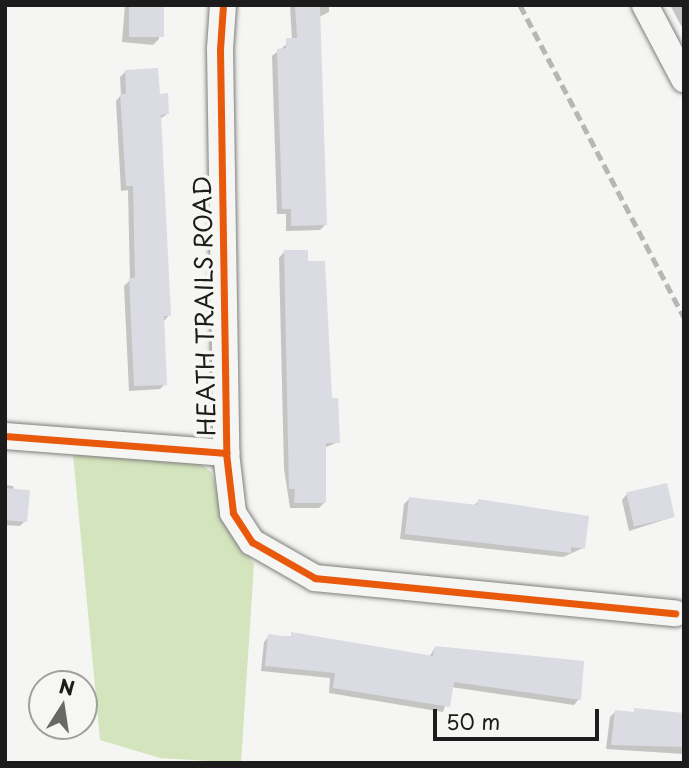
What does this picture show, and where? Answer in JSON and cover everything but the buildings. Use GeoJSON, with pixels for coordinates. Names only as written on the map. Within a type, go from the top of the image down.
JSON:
{"type":"FeatureCollection","features":[{"type":"Feature","properties":{"kind":"street","name":"HEATH TRAILS ROAD"},"geometry":{"type":"LineString","coordinates":[[223,5],[220,49],[226,453],[233,513],[252,542],[315,578],[675,613]]}},
{"type":"Feature","properties":{"kind":"street"},"geometry":{"type":"LineString","coordinates":[[645,5],[684,79]]}},
{"type":"Feature","properties":{"kind":"street"},"geometry":{"type":"LineString","coordinates":[[5,436],[226,453]]}},
{"type":"Feature","properties":{"kind":"green space"},"geometry":{"type":"Polygon","coordinates":[[[73,454],[199,463],[211,472],[231,533],[254,564],[241,763],[160,758],[100,740],[98,670],[93,670],[73,454]]]}},
{"type":"Feature","properties":{"kind":"railway"},"geometry":{"type":"LineString","coordinates":[[520,5],[684,317]]}},
{"type":"Feature","properties":{"kind":"cycle path"},"geometry":{"type":"LineString","coordinates":[[223,5],[220,49],[226,453],[233,513],[252,542],[315,578],[675,613]]}},
{"type":"Feature","properties":{"kind":"cycle path"},"geometry":{"type":"LineString","coordinates":[[5,436],[226,453]]}}]}
